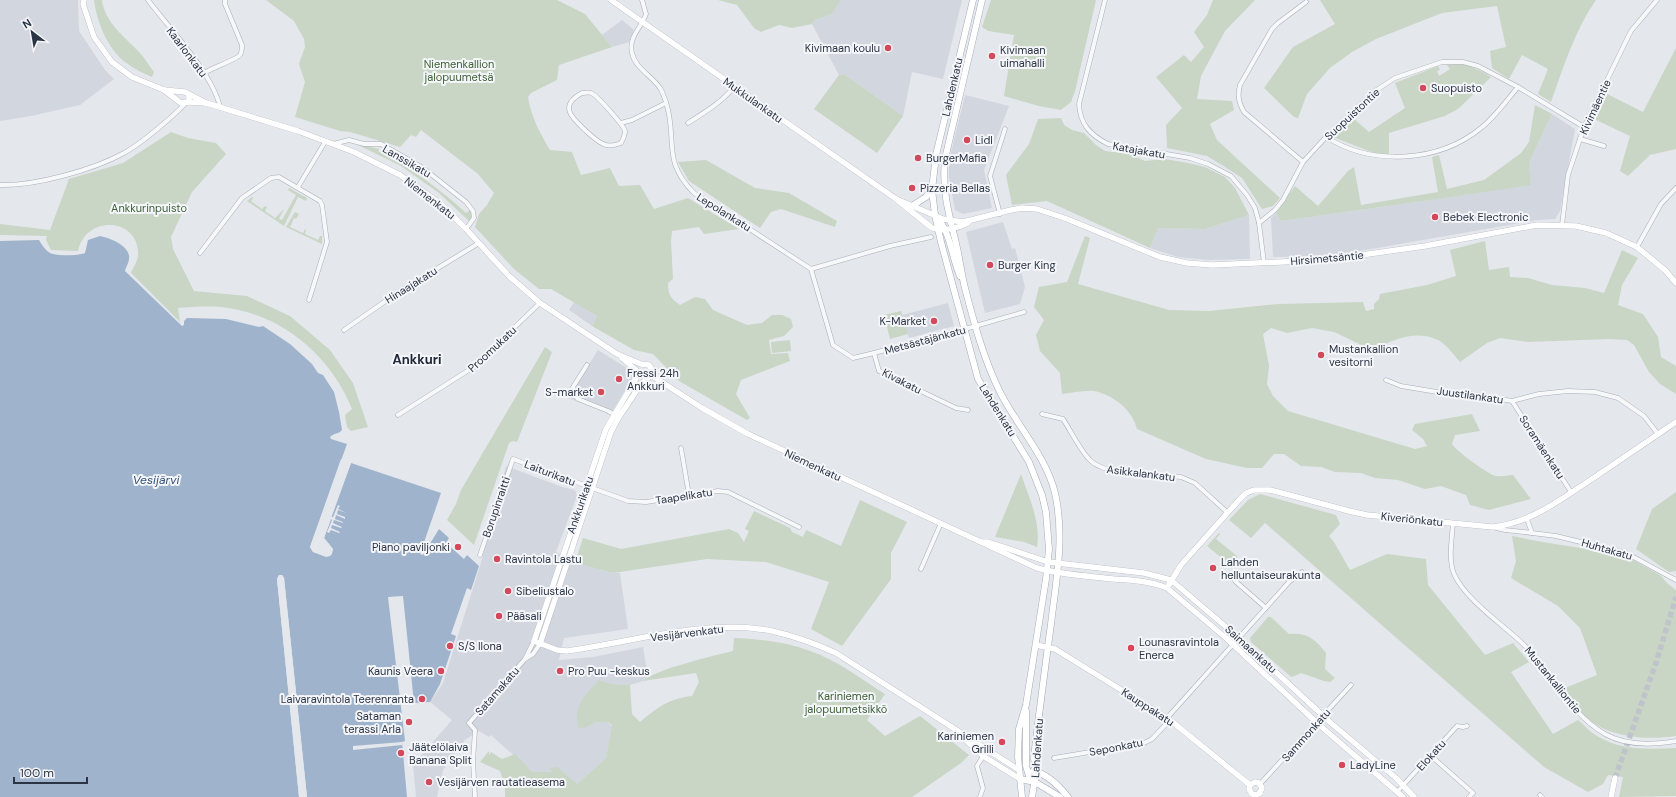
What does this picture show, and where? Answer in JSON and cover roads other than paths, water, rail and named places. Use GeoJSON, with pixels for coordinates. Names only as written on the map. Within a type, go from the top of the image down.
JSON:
{"type":"FeatureCollection","features":[{"type":"Feature","properties":{"kind":"main road","name":"Lahdenkatu"},"geometry":{"type":"LineString","coordinates":[[973,0],[936,155],[932,190],[934,215],[978,379],[1029,462],[1046,512],[1049,549],[1047,571],[1026,705],[1020,729],[1018,756],[1022,797]]}},
{"type":"Feature","properties":{"kind":"main road","name":"Lahdenkatu"},"geometry":{"type":"LineString","coordinates":[[982,0],[945,159],[944,186],[965,288],[989,368],[1000,392],[1044,464],[1049,476],[1058,512],[1060,531],[1058,563],[1034,758],[1036,772],[1032,797]]}},
{"type":"Feature","properties":{"kind":"main road"},"geometry":{"type":"LineString","coordinates":[[912,206],[926,197],[932,190]]}},
{"type":"Feature","properties":{"kind":"main road"},"geometry":{"type":"LineString","coordinates":[[934,215],[945,228]]}},
{"type":"Feature","properties":{"kind":"main road","name":"Lahdenkatu"},"geometry":{"type":"LineString","coordinates":[[945,228],[955,264],[965,288]]}},
{"type":"Feature","properties":{"kind":"main road"},"geometry":{"type":"LineString","coordinates":[[1026,705],[1027,771],[1035,782]]}},
{"type":"Feature","properties":{"kind":"main road","name":"Vesijärvenkatu"},"geometry":{"type":"LineString","coordinates":[[1019,770],[1036,772],[1051,780],[1068,797]]}},
{"type":"Feature","properties":{"kind":"main road","name":"Vesijärvenkatu"},"geometry":{"type":"LineString","coordinates":[[1020,779],[1035,782],[1060,797]]}},
{"type":"Feature","properties":{"kind":"street"},"geometry":{"type":"LineString","coordinates":[[85,0],[86,14],[94,37],[112,62],[132,77],[164,90],[182,92]]}},
{"type":"Feature","properties":{"kind":"street","name":"Kaarlonkatu"},"geometry":{"type":"LineString","coordinates":[[148,0],[204,72],[220,107]]}},
{"type":"Feature","properties":{"kind":"street"},"geometry":{"type":"LineString","coordinates":[[204,72],[236,59],[242,50],[225,0]]}},
{"type":"Feature","properties":{"kind":"street","name":"Mukkulankatu"},"geometry":{"type":"LineString","coordinates":[[610,0],[896,199],[932,228],[938,230]]}},
{"type":"Feature","properties":{"kind":"street"},"geometry":{"type":"LineString","coordinates":[[642,0],[646,14],[642,22]]}},
{"type":"Feature","properties":{"kind":"street","name":"Katajakatu"},"geometry":{"type":"LineString","coordinates":[[1105,0],[1078,104],[1079,114],[1087,130],[1098,140],[1108,144],[1190,158],[1226,172],[1238,183],[1255,208],[1260,222],[1264,263]]}},
{"type":"Feature","properties":{"kind":"street","name":"Kivimäentie"},"geometry":{"type":"LineString","coordinates":[[1562,225],[1568,175],[1584,127],[1631,31],[1657,0]]}},
{"type":"Feature","properties":{"kind":"street"},"geometry":{"type":"LineString","coordinates":[[1303,162],[1244,112],[1239,104],[1238,93],[1240,85],[1272,29],[1306,2]]}},
{"type":"Feature","properties":{"kind":"street","name":"Lepolankatu"},"geometry":{"type":"LineString","coordinates":[[642,22],[634,37],[631,48],[632,54],[639,67],[661,89],[670,121],[671,154],[678,174],[685,184],[694,192],[812,269]]}},
{"type":"Feature","properties":{"kind":"street","name":"Suopuistontie"},"geometry":{"type":"LineString","coordinates":[[1260,222],[1283,200],[1303,162],[1326,137],[1375,90],[1395,78],[1442,62],[1463,62],[1478,66],[1518,87],[1584,127]]}},
{"type":"Feature","properties":{"kind":"street"},"geometry":{"type":"LineString","coordinates":[[688,123],[712,108],[726,97],[734,87]]}},
{"type":"Feature","properties":{"kind":"street"},"geometry":{"type":"LineString","coordinates":[[1326,137],[1338,145],[1376,156],[1394,158],[1434,151],[1453,146],[1482,128],[1518,87]]}},
{"type":"Feature","properties":{"kind":"street"},"geometry":{"type":"LineString","coordinates":[[164,90],[178,101]]}},
{"type":"Feature","properties":{"kind":"street"},"geometry":{"type":"LineString","coordinates":[[175,113],[178,94],[182,92]]}},
{"type":"Feature","properties":{"kind":"street","name":"Niemenkatu"},"geometry":{"type":"LineString","coordinates":[[182,92],[206,103],[298,131],[379,164],[400,175],[441,204],[508,275],[540,303],[617,354],[637,373]]}},
{"type":"Feature","properties":{"kind":"street"},"geometry":{"type":"LineString","coordinates":[[582,93],[591,93],[596,96],[621,123],[625,131],[621,143],[608,146],[600,143],[577,123],[568,112],[569,107],[576,96],[582,93]]}},
{"type":"Feature","properties":{"kind":"street"},"geometry":{"type":"LineString","coordinates":[[0,185],[57,178],[110,159],[131,149],[186,103],[189,95]]}},
{"type":"Feature","properties":{"kind":"street","name":"Niemenkatu"},"geometry":{"type":"LineString","coordinates":[[178,101],[186,103],[206,103]]}},
{"type":"Feature","properties":{"kind":"street"},"geometry":{"type":"LineString","coordinates":[[621,123],[632,120],[666,103]]}},
{"type":"Feature","properties":{"kind":"street"},"geometry":{"type":"LineString","coordinates":[[1000,214],[990,176],[1005,129]]}},
{"type":"Feature","properties":{"kind":"street"},"geometry":{"type":"LineString","coordinates":[[1580,139],[1604,146]]}},
{"type":"Feature","properties":{"kind":"street","name":"Lanssikatu"},"geometry":{"type":"LineString","coordinates":[[331,144],[349,140],[364,144],[381,144],[423,168],[466,202],[473,211],[474,218],[466,229]]}},
{"type":"Feature","properties":{"kind":"street"},"geometry":{"type":"LineString","coordinates":[[298,187],[325,142]]}},
{"type":"Feature","properties":{"kind":"street"},"geometry":{"type":"LineString","coordinates":[[200,253],[242,198],[271,178],[279,177],[320,201],[322,205],[327,236],[325,249],[309,300]]}},
{"type":"Feature","properties":{"kind":"street"},"geometry":{"type":"LineString","coordinates":[[1637,247],[1661,204],[1676,188]]}},
{"type":"Feature","properties":{"kind":"street","name":"Mukkulankatu"},"geometry":{"type":"LineString","coordinates":[[896,199],[950,221]]}},
{"type":"Feature","properties":{"kind":"street","name":"Hirsimetsäntie"},"geometry":{"type":"LineString","coordinates":[[938,230],[959,227],[970,222],[1022,208],[1037,209],[1066,219],[1160,257],[1187,263],[1212,265],[1326,260],[1425,246],[1537,225],[1576,226],[1606,233],[1637,247],[1665,270],[1676,283]]}},
{"type":"Feature","properties":{"kind":"street","name":"Hirsimetsäntie"},"geometry":{"type":"LineString","coordinates":[[950,221],[970,222]]}},
{"type":"Feature","properties":{"kind":"street"},"geometry":{"type":"LineString","coordinates":[[874,353],[853,358],[834,345],[812,269],[890,246],[931,237]]}},
{"type":"Feature","properties":{"kind":"street","name":"Hinaajakatu"},"geometry":{"type":"LineString","coordinates":[[344,330],[397,293],[479,243]]}},
{"type":"Feature","properties":{"kind":"street","name":"Proomukatu"},"geometry":{"type":"LineString","coordinates":[[398,415],[472,368],[540,303]]}},
{"type":"Feature","properties":{"kind":"street","name":"Metsästäjänkatu"},"geometry":{"type":"LineString","coordinates":[[874,353],[965,330],[1024,312]]}},
{"type":"Feature","properties":{"kind":"street","name":"Kivakatu"},"geometry":{"type":"LineString","coordinates":[[874,353],[879,371],[956,408],[968,410]]}},
{"type":"Feature","properties":{"kind":"street","name":"Niemenkatu"},"geometry":{"type":"LineString","coordinates":[[617,354],[641,364]]}},
{"type":"Feature","properties":{"kind":"street"},"geometry":{"type":"LineString","coordinates":[[641,364],[647,364],[652,370],[651,375],[645,379],[640,378],[637,373],[638,367],[641,364]]}},
{"type":"Feature","properties":{"kind":"street"},"geometry":{"type":"LineString","coordinates":[[587,365],[573,387],[575,396],[578,399],[616,416]]}},
{"type":"Feature","properties":{"kind":"street","name":"Ankkurikatu"},"geometry":{"type":"LineString","coordinates":[[616,416],[637,373]]}},
{"type":"Feature","properties":{"kind":"street","name":"Niemenkatu"},"geometry":{"type":"LineString","coordinates":[[651,375],[702,408],[748,434],[980,542],[1037,568],[1047,571]]}},
{"type":"Feature","properties":{"kind":"street","name":"Ankkurikatu"},"geometry":{"type":"LineString","coordinates":[[537,643],[561,559],[589,488],[606,429],[645,379]]}},
{"type":"Feature","properties":{"kind":"street","name":"Juustilankatu"},"geometry":{"type":"LineString","coordinates":[[1386,380],[1401,386],[1437,392],[1471,394],[1512,401],[1539,394],[1568,391],[1595,392],[1618,398],[1644,416],[1658,434]]}},
{"type":"Feature","properties":{"kind":"street","name":"Soramäenkatu"},"geometry":{"type":"LineString","coordinates":[[1512,401],[1571,492]]}},
{"type":"Feature","properties":{"kind":"street","name":"Asikkalankatu"},"geometry":{"type":"LineString","coordinates":[[1042,414],[1063,419],[1089,460],[1098,467],[1110,471],[1181,477],[1188,479],[1195,483],[1228,513]]}},
{"type":"Feature","properties":{"kind":"street","name":"Kiveriönkatu"},"geometry":{"type":"LineString","coordinates":[[1167,588],[1181,565],[1246,493],[1260,488],[1367,515],[1493,527],[1516,523],[1527,519],[1571,492],[1676,422]]}},
{"type":"Feature","properties":{"kind":"street"},"geometry":{"type":"LineString","coordinates":[[681,448],[689,495]]}},
{"type":"Feature","properties":{"kind":"street","name":"Laiturikatu"},"geometry":{"type":"LineString","coordinates":[[513,459],[589,488]]}},
{"type":"Feature","properties":{"kind":"street","name":"Borupinraitti"},"geometry":{"type":"LineString","coordinates":[[480,555],[513,459]]}},
{"type":"Feature","properties":{"kind":"street","name":"Taapelikatu"},"geometry":{"type":"LineString","coordinates":[[589,488],[628,501],[636,502],[646,502],[718,491],[728,492],[800,527]]}},
{"type":"Feature","properties":{"kind":"street"},"geometry":{"type":"LineString","coordinates":[[1527,519],[1532,533]]}},
{"type":"Feature","properties":{"kind":"street"},"geometry":{"type":"LineString","coordinates":[[921,569],[941,523]]}},
{"type":"Feature","properties":{"kind":"street","name":"Mustankalliontie"},"geometry":{"type":"LineString","coordinates":[[1453,523],[1451,563],[1458,582],[1467,593],[1523,644],[1540,662],[1575,710],[1590,725],[1606,735],[1623,741],[1642,744],[1676,741]]}},
{"type":"Feature","properties":{"kind":"street","name":"Huhtakatu"},"geometry":{"type":"LineString","coordinates":[[1493,527],[1505,530],[1556,536],[1626,553],[1676,580]]}},
{"type":"Feature","properties":{"kind":"street","name":"Niemenkatu"},"geometry":{"type":"LineString","coordinates":[[980,542],[988,542],[1048,562],[1058,563]]}},
{"type":"Feature","properties":{"kind":"street","name":"Saimaankatu"},"geometry":{"type":"LineString","coordinates":[[1058,563],[1144,573],[1171,580],[1239,638],[1414,797]]}},
{"type":"Feature","properties":{"kind":"street","name":"Saimaankatu"},"geometry":{"type":"LineString","coordinates":[[1047,571],[1141,581],[1157,584],[1167,588],[1233,645],[1317,723],[1403,797]]}},
{"type":"Feature","properties":{"kind":"street","name":"Seponkatu"},"geometry":{"type":"LineString","coordinates":[[1054,758],[1144,743],[1152,739],[1289,582],[1302,572]]}},
{"type":"Feature","properties":{"kind":"street"},"geometry":{"type":"LineString","coordinates":[[1235,580],[1266,608]]}},
{"type":"Feature","properties":{"kind":"street","name":"Vesijärvenkatu"},"geometry":{"type":"LineString","coordinates":[[537,643],[557,650],[567,651],[702,629],[772,631],[805,641],[836,653],[1019,770]]}},
{"type":"Feature","properties":{"kind":"street","name":"Satamakatu"},"geometry":{"type":"LineString","coordinates":[[475,797],[475,730],[469,723],[525,659],[537,643]]}},
{"type":"Feature","properties":{"kind":"street","name":"Kauppakatu"},"geometry":{"type":"LineString","coordinates":[[1036,645],[1048,647],[1062,653],[1169,719],[1250,785]]}},
{"type":"Feature","properties":{"kind":"street","name":"Sammonkatu"},"geometry":{"type":"LineString","coordinates":[[1260,784],[1351,685]]}},
{"type":"Feature","properties":{"kind":"street","name":"Elokatu"},"geometry":{"type":"LineString","coordinates":[[1397,792],[1457,726],[1463,728],[1466,726]]}},
{"type":"Feature","properties":{"kind":"street","name":"Vesijärvenkatu"},"geometry":{"type":"LineString","coordinates":[[959,733],[983,756],[1020,779]]}},
{"type":"Feature","properties":{"kind":"street"},"geometry":{"type":"LineString","coordinates":[[980,797],[983,788],[977,766],[987,750]]}},
{"type":"Feature","properties":{"kind":"street"},"geometry":{"type":"LineString","coordinates":[[1430,755],[1473,793],[1469,797]]}},
{"type":"Feature","properties":{"kind":"street"},"geometry":{"type":"LineString","coordinates":[[1612,797],[1615,778]]}},
{"type":"Feature","properties":{"kind":"street"},"geometry":{"type":"LineString","coordinates":[[1255,782],[1260,784],[1262,788],[1260,793],[1251,795],[1250,785],[1255,782]]}},
{"type":"Feature","properties":{"kind":"street"},"geometry":{"type":"LineString","coordinates":[[1260,793],[1265,797]]}},
{"type":"Feature","properties":{"kind":"water","name":"Vesijärvi"},"geometry":{"type":"Polygon","coordinates":[[[100,236],[119,243],[127,250],[129,254],[129,262],[125,271],[182,326],[187,318],[226,319],[259,327],[263,326],[290,344],[312,364],[318,373],[323,375],[334,392],[342,430],[330,437],[331,439],[347,444],[310,547],[313,552],[330,556],[333,549],[324,538],[351,463],[441,493],[420,554],[423,555],[439,529],[449,538],[446,543],[464,559],[467,555],[479,566],[471,590],[467,588],[451,634],[456,636],[440,684],[430,702],[414,703],[403,596],[388,597],[405,741],[402,742],[407,797],[307,797],[284,578],[282,575],[279,575],[277,579],[299,797],[0,797],[0,241],[39,240],[45,249],[50,253],[57,255],[72,255],[85,253],[88,240],[100,236]]]}},
{"type":"Feature","properties":{"kind":"tunnel"},"geometry":{"type":"LineString","coordinates":[[1615,778],[1656,663],[1676,597]]}},
{"type":"Feature","properties":{"kind":"place","name":"Kivimaan koulu"},"geometry":{"type":"Point","coordinates":[888,48]}},
{"type":"Feature","properties":{"kind":"place","name":"Kivimaan uimahalli"},"geometry":{"type":"Point","coordinates":[992,56]}},
{"type":"Feature","properties":{"kind":"place","name":"Suopuisto"},"geometry":{"type":"Point","coordinates":[1423,88]}},
{"type":"Feature","properties":{"kind":"place","name":"Lidl"},"geometry":{"type":"Point","coordinates":[967,140]}},
{"type":"Feature","properties":{"kind":"place","name":"BurgerMafia"},"geometry":{"type":"Point","coordinates":[918,158]}},
{"type":"Feature","properties":{"kind":"place","name":"Pizzeria Bellas"},"geometry":{"type":"Point","coordinates":[912,188]}},
{"type":"Feature","properties":{"kind":"place","name":"Bebek Electronic"},"geometry":{"type":"Point","coordinates":[1435,217]}},
{"type":"Feature","properties":{"kind":"place","name":"Burger King"},"geometry":{"type":"Point","coordinates":[990,265]}},
{"type":"Feature","properties":{"kind":"place","name":"K-Market"},"geometry":{"type":"Point","coordinates":[934,321]}},
{"type":"Feature","properties":{"kind":"place","name":"Mustankallion vesitorni"},"geometry":{"type":"Point","coordinates":[1321,355]}},
{"type":"Feature","properties":{"kind":"place","name":"Fressi 24h Ankkuri"},"geometry":{"type":"Point","coordinates":[619,379]}},
{"type":"Feature","properties":{"kind":"place","name":"S-market"},"geometry":{"type":"Point","coordinates":[601,392]}},
{"type":"Feature","properties":{"kind":"place","name":"Piano paviljonki"},"geometry":{"type":"Point","coordinates":[458,547]}},
{"type":"Feature","properties":{"kind":"place","name":"Ravintola Lastu"},"geometry":{"type":"Point","coordinates":[497,559]}},
{"type":"Feature","properties":{"kind":"place","name":"Lahden helluntaiseurakunta"},"geometry":{"type":"Point","coordinates":[1213,568]}},
{"type":"Feature","properties":{"kind":"place","name":"Sibeliustalo"},"geometry":{"type":"Point","coordinates":[508,591]}},
{"type":"Feature","properties":{"kind":"place","name":"Pääsali"},"geometry":{"type":"Point","coordinates":[499,616]}},
{"type":"Feature","properties":{"kind":"place","name":"S/S Ilona"},"geometry":{"type":"Point","coordinates":[450,646]}},
{"type":"Feature","properties":{"kind":"place","name":"Lounasravintola Enerca"},"geometry":{"type":"Point","coordinates":[1131,648]}},
{"type":"Feature","properties":{"kind":"place","name":"Kaunis Veera"},"geometry":{"type":"Point","coordinates":[441,671]}},
{"type":"Feature","properties":{"kind":"place","name":"Pro Puu -keskus"},"geometry":{"type":"Point","coordinates":[560,671]}},
{"type":"Feature","properties":{"kind":"place","name":"Laivaravintola Teerenranta"},"geometry":{"type":"Point","coordinates":[422,699]}},
{"type":"Feature","properties":{"kind":"place","name":"Sataman terassi Arla"},"geometry":{"type":"Point","coordinates":[409,722]}},
{"type":"Feature","properties":{"kind":"place","name":"Kariniemen Grilli"},"geometry":{"type":"Point","coordinates":[1002,742]}},
{"type":"Feature","properties":{"kind":"place","name":"Jäätelölaiva Banana Split"},"geometry":{"type":"Point","coordinates":[401,753]}},
{"type":"Feature","properties":{"kind":"place","name":"LadyLine"},"geometry":{"type":"Point","coordinates":[1342,765]}},
{"type":"Feature","properties":{"kind":"place","name":"Vesijärven rautatieasema"},"geometry":{"type":"Point","coordinates":[429,782]}},
{"type":"Feature","properties":{"kind":"district","name":"Ankkuri"},"geometry":{"type":"Point","coordinates":[417,359]}},
{"type":"Feature","properties":{"kind":"park label","name":"Niemenkallion jalopuumetsä"},"geometry":{"type":"Point","coordinates":[459,70]}},
{"type":"Feature","properties":{"kind":"park label","name":"Ankkurinpuisto"},"geometry":{"type":"Point","coordinates":[149,208]}},
{"type":"Feature","properties":{"kind":"park label","name":"Kariniemen jalopuumetsikkö"},"geometry":{"type":"Point","coordinates":[846,702]}}]}
